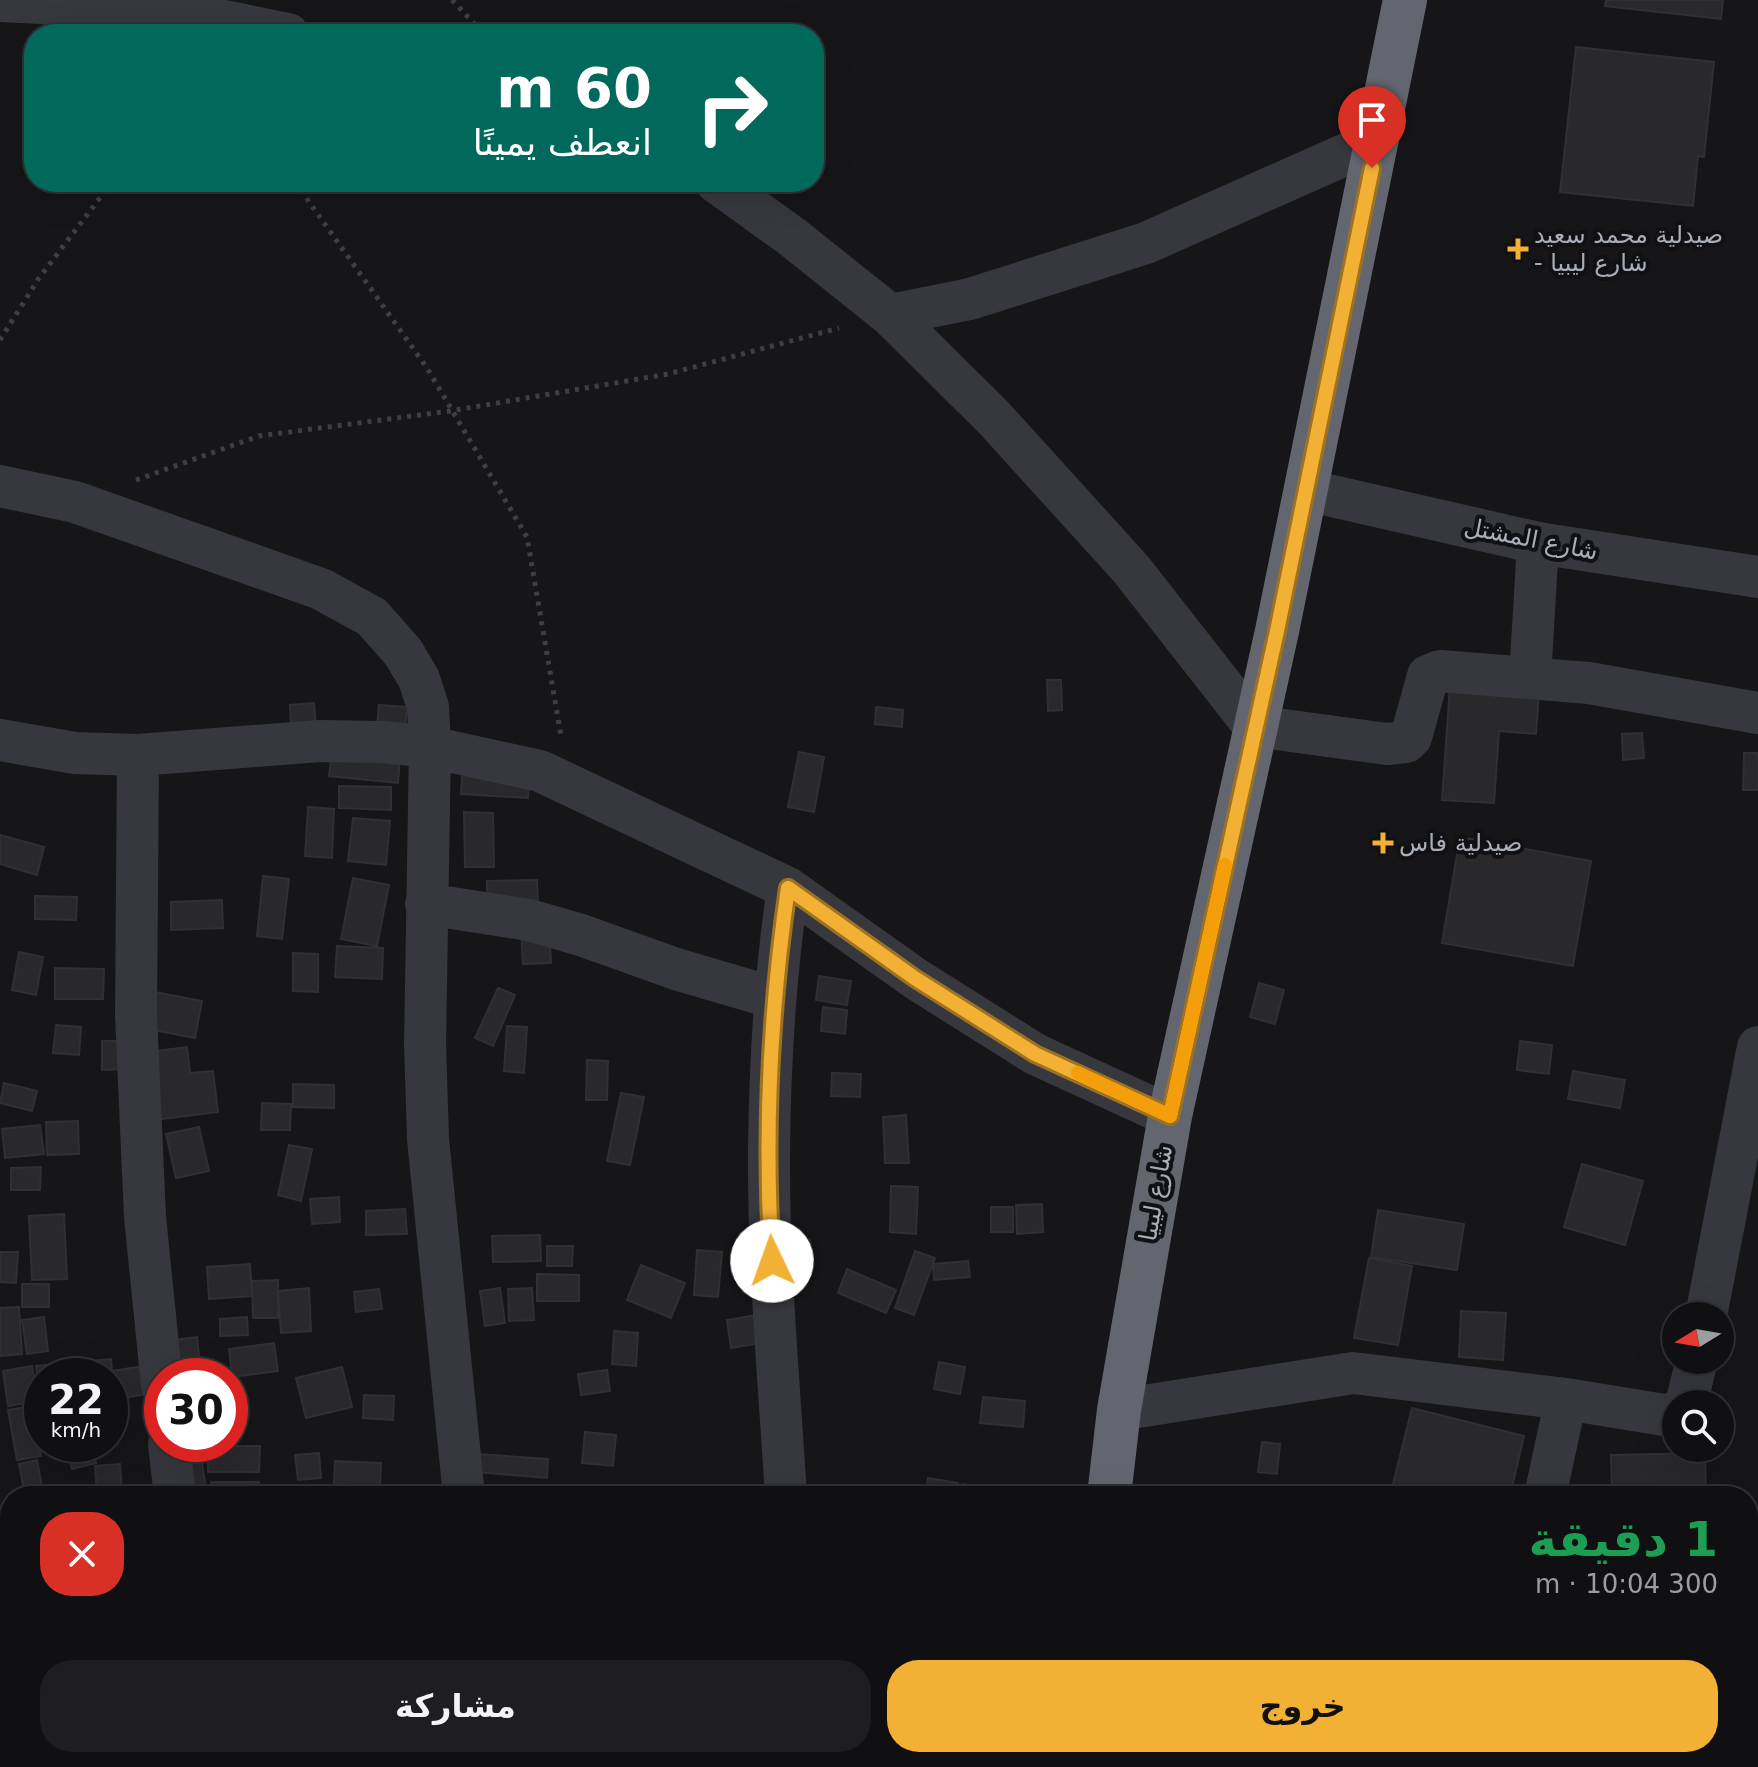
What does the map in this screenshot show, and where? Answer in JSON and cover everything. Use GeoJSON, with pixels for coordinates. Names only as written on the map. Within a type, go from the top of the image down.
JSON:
{"type":"FeatureCollection","features":[{"type":"Feature","properties":{"kind":"highway","name":"شارع ليبيا"},"geometry":{"type":"LineString","coordinates":[[1110,1486],[1119,1410],[1170,1116],[1306,490],[1405,0]]}},
{"type":"Feature","properties":{"kind":"street"},"geometry":{"type":"LineString","coordinates":[[0,1],[165,9],[239,24]]}},
{"type":"Feature","properties":{"kind":"street"},"geometry":{"type":"LineString","coordinates":[[890,315],[970,299],[1146,243],[1378,140]]}},
{"type":"Feature","properties":{"kind":"street"},"geometry":{"type":"LineString","coordinates":[[730,192],[890,315],[994,418],[1131,569],[1254,726],[1399,744],[1406,742],[1411,737],[1428,676],[1440,671],[1589,683],[1758,713]]}},
{"type":"Feature","properties":{"kind":"street"},"geometry":{"type":"LineString","coordinates":[[0,486],[75,502],[321,589],[372,617],[403,652],[419,679],[428,707],[430,747],[425,1044],[428,1139],[463,1486]]}},
{"type":"Feature","properties":{"kind":"street","name":"شارع المشتل"},"geometry":{"type":"LineString","coordinates":[[1306,490],[1538,543],[1758,577]]}},
{"type":"Feature","properties":{"kind":"street"},"geometry":{"type":"LineString","coordinates":[[1530,678],[1538,543]]}},
{"type":"Feature","properties":{"kind":"street"},"geometry":{"type":"LineString","coordinates":[[0,740],[75,753],[138,755],[320,741],[384,742],[430,747],[540,771],[788,888],[916,979],[1035,1054],[1170,1116]]}},
{"type":"Feature","properties":{"kind":"street"},"geometry":{"type":"LineString","coordinates":[[138,755],[136,1015],[145,1217],[159,1358]]}},
{"type":"Feature","properties":{"kind":"street"},"geometry":{"type":"LineString","coordinates":[[785,1486],[770,1232],[769,1149],[777,964],[788,888]]}},
{"type":"Feature","properties":{"kind":"street"},"geometry":{"type":"LineString","coordinates":[[426,904],[529,920],[775,998]]}},
{"type":"Feature","properties":{"kind":"street"},"geometry":{"type":"LineString","coordinates":[[1709,1302],[1758,1047]]}},
{"type":"Feature","properties":{"kind":"street"},"geometry":{"type":"LineString","coordinates":[[1119,1410],[1353,1373],[1566,1399],[1662,1415]]}},
{"type":"Feature","properties":{"kind":"street"},"geometry":{"type":"LineString","coordinates":[[1547,1486],[1566,1399]]}},
{"type":"Feature","properties":{"kind":"street"},"geometry":{"type":"LineString","coordinates":[[171,1462],[174,1486]]}},
{"type":"Feature","properties":{"kind":"path"},"geometry":{"type":"LineString","coordinates":[[452,0],[475,24]]}},
{"type":"Feature","properties":{"kind":"path"},"geometry":{"type":"LineString","coordinates":[[0,340],[39,278],[104,192]]}},
{"type":"Feature","properties":{"kind":"path"},"geometry":{"type":"LineString","coordinates":[[302,192],[427,368],[527,537],[569,783]]}},
{"type":"Feature","properties":{"kind":"path"},"geometry":{"type":"LineString","coordinates":[[75,502],[259,436],[450,411],[668,374],[890,315]]}},
{"type":"Feature","properties":{"kind":"building"},"geometry":{"type":"Polygon","coordinates":[[[1606,0],[1723,0],[1721,19],[1605,6],[1606,0]]]}},
{"type":"Feature","properties":{"kind":"building"},"geometry":{"type":"Polygon","coordinates":[[[1576,47],[1714,62],[1704,157],[1698,156],[1693,206],[1560,192],[1576,47]]]}},
{"type":"Feature","properties":{"kind":"building"},"geometry":{"type":"Polygon","coordinates":[[[1047,680],[1061,680],[1062,710],[1048,711],[1047,680]]]}},
{"type":"Feature","properties":{"kind":"building"},"geometry":{"type":"Polygon","coordinates":[[[1450,686],[1539,693],[1536,734],[1499,731],[1494,803],[1442,800],[1450,686]]]}},
{"type":"Feature","properties":{"kind":"building"},"geometry":{"type":"Polygon","coordinates":[[[314,703],[316,727],[291,728],[290,705],[314,703]]]}},
{"type":"Feature","properties":{"kind":"building"},"geometry":{"type":"Polygon","coordinates":[[[379,705],[407,707],[405,730],[377,728],[379,705]]]}},
{"type":"Feature","properties":{"kind":"building"},"geometry":{"type":"Polygon","coordinates":[[[876,707],[903,710],[902,727],[875,724],[876,707]]]}},
{"type":"Feature","properties":{"kind":"building"},"geometry":{"type":"Polygon","coordinates":[[[1642,733],[1644,758],[1623,760],[1622,734],[1642,733]]]}},
{"type":"Feature","properties":{"kind":"building"},"geometry":{"type":"Polygon","coordinates":[[[332,749],[400,757],[398,783],[329,776],[332,749]]]}},
{"type":"Feature","properties":{"kind":"building"},"geometry":{"type":"Polygon","coordinates":[[[799,752],[824,757],[814,812],[788,807],[799,752]]]}},
{"type":"Feature","properties":{"kind":"building"},"geometry":{"type":"Polygon","coordinates":[[[1744,753],[1758,753],[1758,790],[1743,790],[1744,753]]]}},
{"type":"Feature","properties":{"kind":"building"},"geometry":{"type":"Polygon","coordinates":[[[463,760],[530,763],[528,798],[461,794],[463,760]]]}},
{"type":"Feature","properties":{"kind":"building"},"geometry":{"type":"Polygon","coordinates":[[[339,786],[391,787],[391,810],[339,808],[339,786]]]}},
{"type":"Feature","properties":{"kind":"building"},"geometry":{"type":"Polygon","coordinates":[[[308,807],[334,809],[332,858],[305,856],[308,807]]]}},
{"type":"Feature","properties":{"kind":"building"},"geometry":{"type":"Polygon","coordinates":[[[464,812],[493,813],[494,867],[465,867],[464,812]]]}},
{"type":"Feature","properties":{"kind":"building"},"geometry":{"type":"Polygon","coordinates":[[[353,818],[390,821],[386,865],[348,861],[353,818]]]}},
{"type":"Feature","properties":{"kind":"building"},"geometry":{"type":"Polygon","coordinates":[[[0,835],[44,847],[37,875],[0,864],[0,835]]]}},
{"type":"Feature","properties":{"kind":"building"},"geometry":{"type":"Polygon","coordinates":[[[1460,837],[1591,861],[1573,966],[1442,943],[1460,837]]]}},
{"type":"Feature","properties":{"kind":"building"},"geometry":{"type":"Polygon","coordinates":[[[263,876],[289,879],[282,939],[257,936],[263,876]]]}},
{"type":"Feature","properties":{"kind":"building"},"geometry":{"type":"Polygon","coordinates":[[[353,878],[389,885],[377,946],[341,939],[353,878]]]}},
{"type":"Feature","properties":{"kind":"building"},"geometry":{"type":"Polygon","coordinates":[[[537,880],[538,902],[487,904],[487,881],[537,880]]]}},
{"type":"Feature","properties":{"kind":"building"},"geometry":{"type":"Polygon","coordinates":[[[35,896],[77,897],[76,920],[35,919],[35,896]]]}},
{"type":"Feature","properties":{"kind":"building"},"geometry":{"type":"Polygon","coordinates":[[[222,900],[223,928],[171,930],[171,902],[222,900]]]}},
{"type":"Feature","properties":{"kind":"building"},"geometry":{"type":"Polygon","coordinates":[[[549,926],[551,963],[523,964],[521,928],[549,926]]]}},
{"type":"Feature","properties":{"kind":"building"},"geometry":{"type":"Polygon","coordinates":[[[337,946],[383,948],[382,979],[335,977],[337,946]]]}},
{"type":"Feature","properties":{"kind":"building"},"geometry":{"type":"Polygon","coordinates":[[[19,952],[43,957],[36,995],[12,990],[19,952]]]}},
{"type":"Feature","properties":{"kind":"building"},"geometry":{"type":"Polygon","coordinates":[[[293,953],[318,954],[318,992],[293,991],[293,953]]]}},
{"type":"Feature","properties":{"kind":"building"},"geometry":{"type":"Polygon","coordinates":[[[55,968],[104,969],[103,999],[55,999],[55,968]]]}},
{"type":"Feature","properties":{"kind":"building"},"geometry":{"type":"Polygon","coordinates":[[[819,976],[851,981],[847,1005],[816,1000],[819,976]]]}},
{"type":"Feature","properties":{"kind":"building"},"geometry":{"type":"Polygon","coordinates":[[[1259,983],[1284,990],[1275,1024],[1250,1017],[1259,983]]]}},
{"type":"Feature","properties":{"kind":"building"},"geometry":{"type":"Polygon","coordinates":[[[498,988],[515,995],[493,1046],[475,1038],[498,988]]]}},
{"type":"Feature","properties":{"kind":"building"},"geometry":{"type":"Polygon","coordinates":[[[155,992],[202,1001],[195,1038],[148,1029],[155,992]]]}},
{"type":"Feature","properties":{"kind":"building"},"geometry":{"type":"Polygon","coordinates":[[[823,1007],[847,1010],[845,1034],[821,1031],[823,1007]]]}},
{"type":"Feature","properties":{"kind":"building"},"geometry":{"type":"Polygon","coordinates":[[[56,1025],[81,1027],[79,1055],[53,1053],[56,1025]]]}},
{"type":"Feature","properties":{"kind":"building"},"geometry":{"type":"Polygon","coordinates":[[[507,1026],[527,1027],[524,1073],[504,1071],[507,1026]]]}},
{"type":"Feature","properties":{"kind":"building"},"geometry":{"type":"Polygon","coordinates":[[[102,1041],[121,1041],[122,1069],[102,1070],[102,1041]]]}},
{"type":"Feature","properties":{"kind":"building"},"geometry":{"type":"Polygon","coordinates":[[[1520,1041],[1552,1045],[1549,1074],[1517,1070],[1520,1041]]]}},
{"type":"Feature","properties":{"kind":"building"},"geometry":{"type":"Polygon","coordinates":[[[187,1047],[190,1073],[213,1071],[218,1112],[156,1120],[147,1052],[187,1047]]]}},
{"type":"Feature","properties":{"kind":"building"},"geometry":{"type":"Polygon","coordinates":[[[587,1060],[608,1061],[607,1100],[586,1100],[587,1060]]]}},
{"type":"Feature","properties":{"kind":"building"},"geometry":{"type":"Polygon","coordinates":[[[1573,1071],[1625,1080],[1620,1108],[1568,1099],[1573,1071]]]}},
{"type":"Feature","properties":{"kind":"building"},"geometry":{"type":"Polygon","coordinates":[[[832,1073],[861,1074],[860,1097],[831,1096],[832,1073]]]}},
{"type":"Feature","properties":{"kind":"building"},"geometry":{"type":"Polygon","coordinates":[[[4,1083],[37,1091],[32,1111],[0,1103],[4,1083]]]}},
{"type":"Feature","properties":{"kind":"building"},"geometry":{"type":"Polygon","coordinates":[[[293,1084],[334,1085],[334,1108],[293,1107],[293,1084]]]}},
{"type":"Feature","properties":{"kind":"building"},"geometry":{"type":"Polygon","coordinates":[[[621,1093],[644,1097],[630,1165],[607,1161],[621,1093]]]}},
{"type":"Feature","properties":{"kind":"building"},"geometry":{"type":"Polygon","coordinates":[[[262,1103],[291,1104],[290,1130],[261,1130],[262,1103]]]}},
{"type":"Feature","properties":{"kind":"building"},"geometry":{"type":"Polygon","coordinates":[[[906,1115],[909,1163],[885,1163],[883,1117],[906,1115]]]}},
{"type":"Feature","properties":{"kind":"building"},"geometry":{"type":"Polygon","coordinates":[[[78,1121],[79,1154],[47,1155],[46,1122],[78,1121]]]}},
{"type":"Feature","properties":{"kind":"building"},"geometry":{"type":"Polygon","coordinates":[[[40,1125],[44,1154],[5,1158],[2,1129],[40,1125]]]}},
{"type":"Feature","properties":{"kind":"building"},"geometry":{"type":"Polygon","coordinates":[[[199,1127],[209,1171],[176,1178],[166,1134],[199,1127]]]}},
{"type":"Feature","properties":{"kind":"building"},"geometry":{"type":"Polygon","coordinates":[[[289,1145],[312,1149],[301,1201],[278,1195],[289,1145]]]}},
{"type":"Feature","properties":{"kind":"building"},"geometry":{"type":"Polygon","coordinates":[[[1582,1164],[1643,1181],[1625,1245],[1564,1227],[1582,1164]]]}},
{"type":"Feature","properties":{"kind":"building"},"geometry":{"type":"Polygon","coordinates":[[[41,1167],[40,1190],[11,1190],[11,1168],[41,1167]]]}},
{"type":"Feature","properties":{"kind":"building"},"geometry":{"type":"Polygon","coordinates":[[[891,1186],[918,1187],[916,1234],[890,1232],[891,1186]]]}},
{"type":"Feature","properties":{"kind":"building"},"geometry":{"type":"Polygon","coordinates":[[[339,1197],[340,1222],[312,1224],[310,1199],[339,1197]]]}},
{"type":"Feature","properties":{"kind":"building"},"geometry":{"type":"Polygon","coordinates":[[[1042,1204],[1043,1232],[1017,1234],[1016,1205],[1042,1204]]]}},
{"type":"Feature","properties":{"kind":"building"},"geometry":{"type":"Polygon","coordinates":[[[991,1207],[1013,1207],[1013,1232],[991,1232],[991,1207]]]}},
{"type":"Feature","properties":{"kind":"building"},"geometry":{"type":"Polygon","coordinates":[[[405,1209],[407,1234],[366,1235],[366,1211],[405,1209]]]}},
{"type":"Feature","properties":{"kind":"building"},"geometry":{"type":"Polygon","coordinates":[[[1378,1210],[1464,1224],[1457,1270],[1371,1257],[1378,1210]]]}},
{"type":"Feature","properties":{"kind":"building"},"geometry":{"type":"Polygon","coordinates":[[[64,1214],[67,1279],[32,1280],[29,1216],[64,1214]]]}},
{"type":"Feature","properties":{"kind":"building"},"geometry":{"type":"Polygon","coordinates":[[[540,1235],[541,1261],[493,1262],[492,1236],[540,1235]]]}},
{"type":"Feature","properties":{"kind":"building"},"geometry":{"type":"Polygon","coordinates":[[[810,1239],[812,1263],[782,1264],[781,1241],[810,1239]]]}},
{"type":"Feature","properties":{"kind":"building"},"geometry":{"type":"Polygon","coordinates":[[[547,1246],[573,1246],[572,1266],[547,1266],[547,1246]]]}},
{"type":"Feature","properties":{"kind":"building"},"geometry":{"type":"Polygon","coordinates":[[[697,1250],[722,1252],[718,1297],[694,1295],[697,1250]]]}},
{"type":"Feature","properties":{"kind":"building"},"geometry":{"type":"Polygon","coordinates":[[[915,1251],[935,1258],[914,1315],[895,1308],[915,1251]]]}},
{"type":"Feature","properties":{"kind":"building"},"geometry":{"type":"Polygon","coordinates":[[[0,1252],[18,1252],[16,1283],[0,1282],[0,1252]]]}},
{"type":"Feature","properties":{"kind":"building"},"geometry":{"type":"Polygon","coordinates":[[[1369,1258],[1412,1266],[1398,1345],[1354,1338],[1369,1258]]]}},
{"type":"Feature","properties":{"kind":"building"},"geometry":{"type":"Polygon","coordinates":[[[968,1261],[970,1277],[934,1280],[933,1264],[968,1261]]]}},
{"type":"Feature","properties":{"kind":"building"},"geometry":{"type":"Polygon","coordinates":[[[250,1264],[252,1296],[209,1299],[207,1267],[250,1264]]]}},
{"type":"Feature","properties":{"kind":"building"},"geometry":{"type":"Polygon","coordinates":[[[641,1265],[685,1283],[671,1318],[627,1300],[641,1265]]]}},
{"type":"Feature","properties":{"kind":"building"},"geometry":{"type":"Polygon","coordinates":[[[847,1269],[896,1290],[886,1313],[838,1293],[847,1269]]]}},
{"type":"Feature","properties":{"kind":"building"},"geometry":{"type":"Polygon","coordinates":[[[537,1274],[579,1275],[579,1301],[537,1301],[537,1274]]]}},
{"type":"Feature","properties":{"kind":"building"},"geometry":{"type":"Polygon","coordinates":[[[278,1280],[278,1318],[253,1318],[252,1281],[278,1280]]]}},
{"type":"Feature","properties":{"kind":"building"},"geometry":{"type":"Polygon","coordinates":[[[22,1284],[49,1284],[49,1307],[22,1307],[22,1284]]]}},
{"type":"Feature","properties":{"kind":"building"},"geometry":{"type":"Polygon","coordinates":[[[309,1288],[311,1331],[281,1333],[278,1291],[309,1288]]]}},
{"type":"Feature","properties":{"kind":"building"},"geometry":{"type":"Polygon","coordinates":[[[500,1288],[505,1323],[485,1326],[480,1291],[500,1288]]]}},
{"type":"Feature","properties":{"kind":"building"},"geometry":{"type":"Polygon","coordinates":[[[532,1288],[534,1320],[509,1321],[508,1289],[532,1288]]]}},
{"type":"Feature","properties":{"kind":"building"},"geometry":{"type":"Polygon","coordinates":[[[379,1289],[382,1309],[356,1312],[354,1292],[379,1289]]]}},
{"type":"Feature","properties":{"kind":"building"},"geometry":{"type":"Polygon","coordinates":[[[19,1307],[22,1354],[0,1356],[0,1308],[19,1307]]]}},
{"type":"Feature","properties":{"kind":"building"},"geometry":{"type":"Polygon","coordinates":[[[1461,1311],[1506,1313],[1503,1360],[1459,1357],[1461,1311]]]}},
{"type":"Feature","properties":{"kind":"building"},"geometry":{"type":"Polygon","coordinates":[[[757,1315],[761,1343],[731,1348],[727,1320],[757,1315]]]}},
{"type":"Feature","properties":{"kind":"building"},"geometry":{"type":"Polygon","coordinates":[[[44,1317],[48,1351],[27,1354],[22,1320],[44,1317]]]}},
{"type":"Feature","properties":{"kind":"building"},"geometry":{"type":"Polygon","coordinates":[[[247,1317],[248,1335],[220,1336],[220,1319],[247,1317]]]}},
{"type":"Feature","properties":{"kind":"building"},"geometry":{"type":"Polygon","coordinates":[[[614,1331],[638,1333],[636,1366],[612,1364],[614,1331]]]}},
{"type":"Feature","properties":{"kind":"building"},"geometry":{"type":"Polygon","coordinates":[[[197,1337],[199,1358],[174,1358],[172,1340],[197,1337]]]}},
{"type":"Feature","properties":{"kind":"building"},"geometry":{"type":"Polygon","coordinates":[[[274,1343],[278,1371],[248,1375],[248,1358],[230,1358],[229,1349],[274,1343]]]}},
{"type":"Feature","properties":{"kind":"building"},"geometry":{"type":"Polygon","coordinates":[[[939,1362],[965,1367],[960,1394],[934,1389],[939,1362]]]}},
{"type":"Feature","properties":{"kind":"building"},"geometry":{"type":"Polygon","coordinates":[[[144,1366],[144,1395],[128,1397],[128,1368],[144,1366]]]}},
{"type":"Feature","properties":{"kind":"building"},"geometry":{"type":"Polygon","coordinates":[[[24,1367],[24,1403],[8,1406],[3,1371],[24,1367]]]}},
{"type":"Feature","properties":{"kind":"building"},"geometry":{"type":"Polygon","coordinates":[[[342,1367],[352,1407],[306,1418],[296,1378],[342,1367]]]}},
{"type":"Feature","properties":{"kind":"building"},"geometry":{"type":"Polygon","coordinates":[[[607,1370],[610,1391],[581,1395],[578,1374],[607,1370]]]}},
{"type":"Feature","properties":{"kind":"building"},"geometry":{"type":"Polygon","coordinates":[[[364,1395],[394,1396],[393,1420],[363,1418],[364,1395]]]}},
{"type":"Feature","properties":{"kind":"building"},"geometry":{"type":"Polygon","coordinates":[[[983,1397],[1025,1401],[1023,1427],[980,1423],[983,1397]]]}},
{"type":"Feature","properties":{"kind":"building"},"geometry":{"type":"Polygon","coordinates":[[[24,1407],[24,1459],[17,1460],[8,1410],[24,1407]]]}},
{"type":"Feature","properties":{"kind":"building"},"geometry":{"type":"Polygon","coordinates":[[[1412,1408],[1524,1436],[1512,1486],[1392,1486],[1412,1408]]]}},
{"type":"Feature","properties":{"kind":"building"},"geometry":{"type":"Polygon","coordinates":[[[585,1432],[616,1435],[613,1466],[582,1463],[585,1432]]]}},
{"type":"Feature","properties":{"kind":"building"},"geometry":{"type":"Polygon","coordinates":[[[1262,1442],[1280,1444],[1277,1474],[1258,1472],[1262,1442]]]}},
{"type":"Feature","properties":{"kind":"building"},"geometry":{"type":"Polygon","coordinates":[[[248,1446],[260,1446],[259,1472],[208,1472],[208,1462],[248,1462],[248,1446]]]}},
{"type":"Feature","properties":{"kind":"building"},"geometry":{"type":"Polygon","coordinates":[[[319,1453],[321,1478],[298,1480],[295,1455],[319,1453]]]}},
{"type":"Feature","properties":{"kind":"building"},"geometry":{"type":"Polygon","coordinates":[[[477,1454],[548,1459],[547,1478],[476,1472],[477,1454]]]}},
{"type":"Feature","properties":{"kind":"building"},"geometry":{"type":"Polygon","coordinates":[[[1662,1454],[1662,1462],[1705,1462],[1706,1486],[1612,1486],[1611,1455],[1662,1454]]]}},
{"type":"Feature","properties":{"kind":"building"},"geometry":{"type":"Polygon","coordinates":[[[335,1461],[381,1463],[380,1486],[334,1484],[335,1461]]]}},
{"type":"Feature","properties":{"kind":"building"},"geometry":{"type":"Polygon","coordinates":[[[37,1462],[42,1486],[23,1486],[19,1464],[37,1462]]]}},
{"type":"Feature","properties":{"kind":"building"},"geometry":{"type":"Polygon","coordinates":[[[70,1462],[96,1462],[96,1463],[72,1469],[70,1462]]]}},
{"type":"Feature","properties":{"kind":"building"},"geometry":{"type":"Polygon","coordinates":[[[176,1462],[202,1462],[206,1486],[185,1486],[176,1462]]]}},
{"type":"Feature","properties":{"kind":"building"},"geometry":{"type":"Polygon","coordinates":[[[120,1464],[122,1486],[96,1486],[95,1466],[120,1464]]]}},
{"type":"Feature","properties":{"kind":"building"},"geometry":{"type":"Polygon","coordinates":[[[928,1478],[958,1483],[958,1486],[927,1486],[928,1478]]]}},
{"type":"Feature","properties":{"kind":"building"},"geometry":{"type":"Polygon","coordinates":[[[211,1482],[259,1482],[259,1486],[211,1486],[211,1482]]]}},
{"type":"Feature","properties":{"kind":"slow traffic"},"geometry":{"type":"LineString","coordinates":[[1078,1073],[1170,1116],[1225,865]]}},
{"type":"Feature","properties":{"kind":"place","name":"صيدلية محمد سعيد - شارع ليبيا"},"geometry":{"type":"Point","coordinates":[1518,249]}},
{"type":"Feature","properties":{"kind":"place","name":"صيدلية فاس"},"geometry":{"type":"Point","coordinates":[1383,843]}},
{"type":"Feature","properties":{"kind":"route"},"geometry":{"type":"LineString","coordinates":[[772,1261],[770,1118],[777,964],[788,888],[916,979],[1035,1054],[1170,1116],[1277,631],[1372,168]]}}]}
